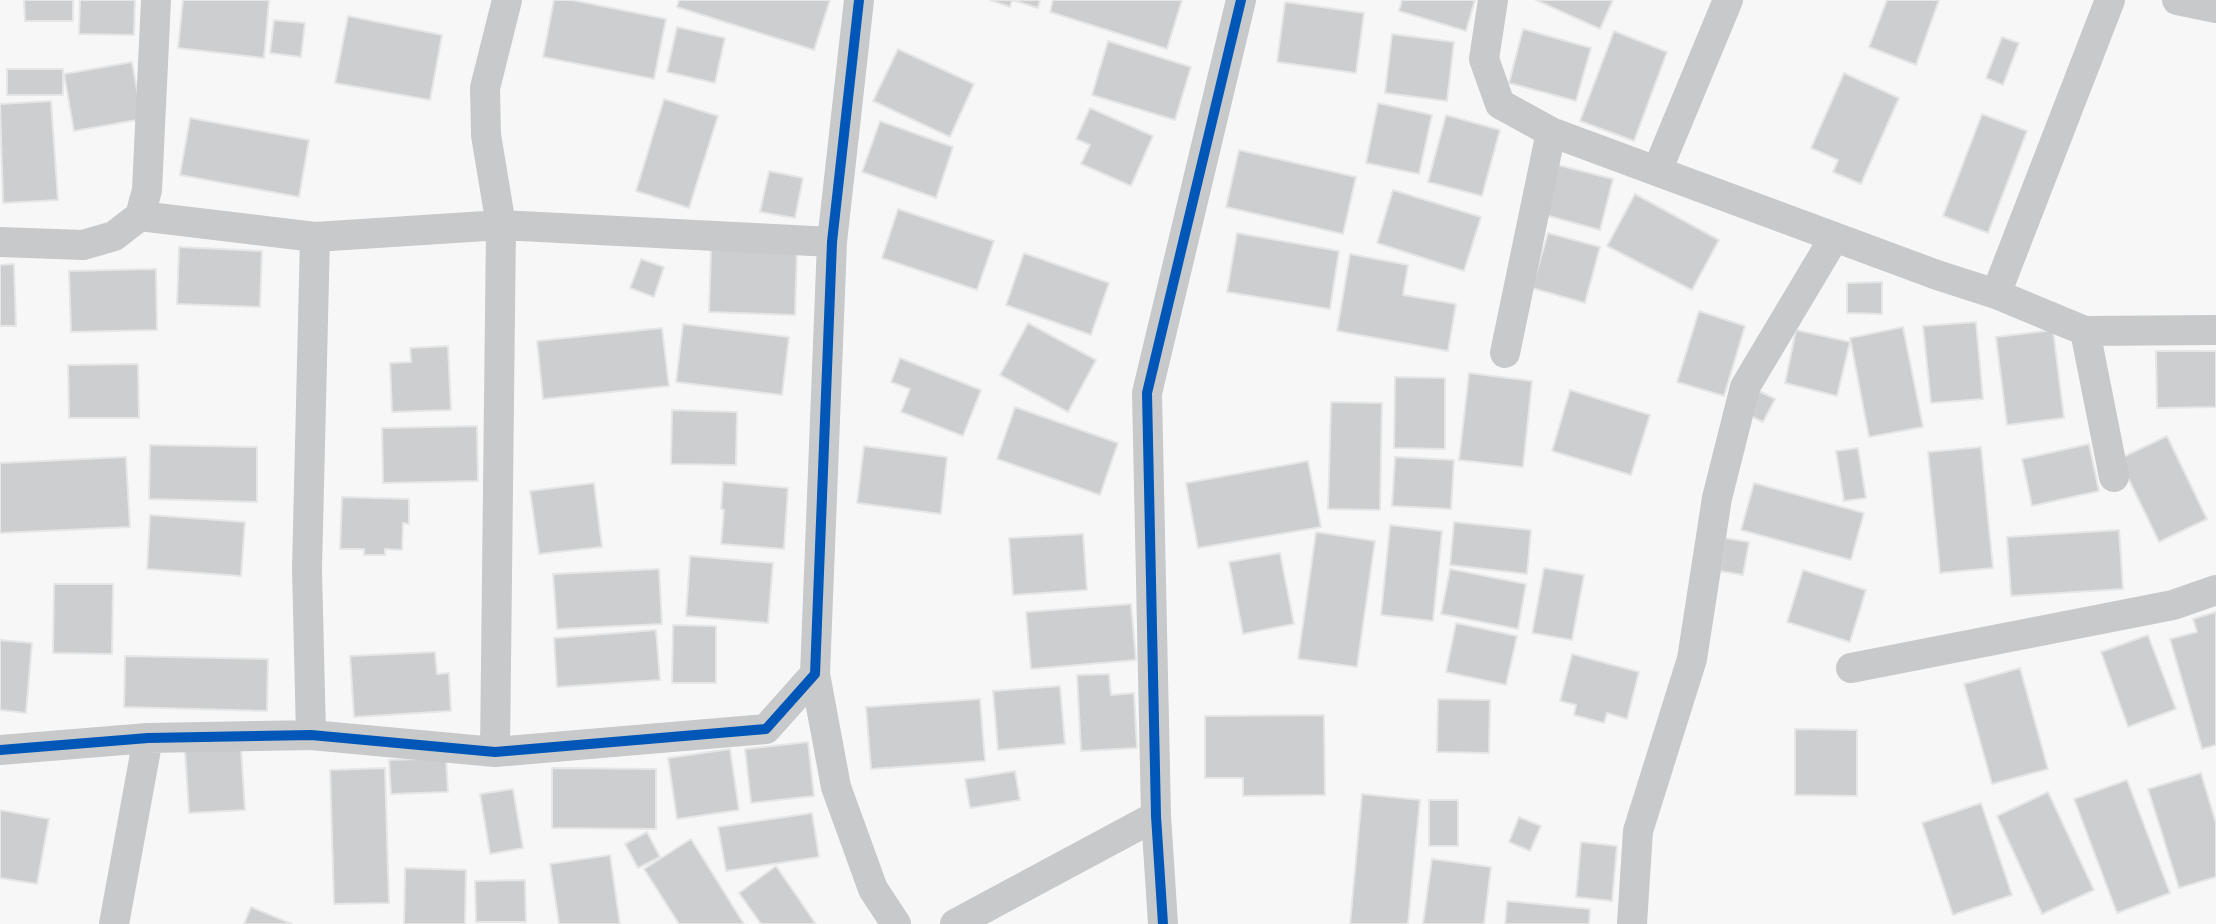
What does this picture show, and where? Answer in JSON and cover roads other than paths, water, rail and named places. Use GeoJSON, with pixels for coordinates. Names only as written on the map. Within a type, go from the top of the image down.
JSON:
{"type":"FeatureCollection","features":[{"type":"Feature","properties":{"kind":"street"},"geometry":{"type":"LineString","coordinates":[[0,242],[83,245],[114,236],[139,216],[147,190],[156,0]]}},
{"type":"Feature","properties":{"kind":"street"},"geometry":{"type":"LineString","coordinates":[[495,752],[501,225],[486,135],[485,88],[507,0]]}},
{"type":"Feature","properties":{"kind":"street"},"geometry":{"type":"LineString","coordinates":[[859,0],[832,242],[815,674],[836,787],[873,889],[896,924]]}},
{"type":"Feature","properties":{"kind":"street"},"geometry":{"type":"LineString","coordinates":[[1163,924],[1156,816],[1147,393],[1241,0]]}},
{"type":"Feature","properties":{"kind":"street"},"geometry":{"type":"LineString","coordinates":[[1493,0],[1484,59],[1500,104],[1551,132],[1996,294],[2085,331],[2216,330]]}},
{"type":"Feature","properties":{"kind":"street"},"geometry":{"type":"LineString","coordinates":[[1657,171],[1728,0]]}},
{"type":"Feature","properties":{"kind":"street"},"geometry":{"type":"LineString","coordinates":[[1996,294],[2110,0]]}},
{"type":"Feature","properties":{"kind":"street"},"geometry":{"type":"LineString","coordinates":[[2177,0],[2216,8]]}},
{"type":"Feature","properties":{"kind":"street"},"geometry":{"type":"LineString","coordinates":[[1505,353],[1551,132]]}},
{"type":"Feature","properties":{"kind":"street"},"geometry":{"type":"LineString","coordinates":[[139,216],[315,237],[501,225],[832,242]]}},
{"type":"Feature","properties":{"kind":"street"},"geometry":{"type":"LineString","coordinates":[[311,735],[307,569],[315,237]]}},
{"type":"Feature","properties":{"kind":"street"},"geometry":{"type":"LineString","coordinates":[[1632,924],[1638,831],[1692,659],[1717,498],[1745,387],[1834,237]]}},
{"type":"Feature","properties":{"kind":"street"},"geometry":{"type":"LineString","coordinates":[[2085,331],[2114,477]]}},
{"type":"Feature","properties":{"kind":"street"},"geometry":{"type":"LineString","coordinates":[[1851,668],[2173,605],[2216,590]]}},
{"type":"Feature","properties":{"kind":"street"},"geometry":{"type":"LineString","coordinates":[[0,750],[148,738],[311,735],[495,752],[766,729],[815,674]]}},
{"type":"Feature","properties":{"kind":"street"},"geometry":{"type":"LineString","coordinates":[[114,924],[148,738]]}},
{"type":"Feature","properties":{"kind":"street"},"geometry":{"type":"LineString","coordinates":[[955,924],[1156,816]]}}]}
